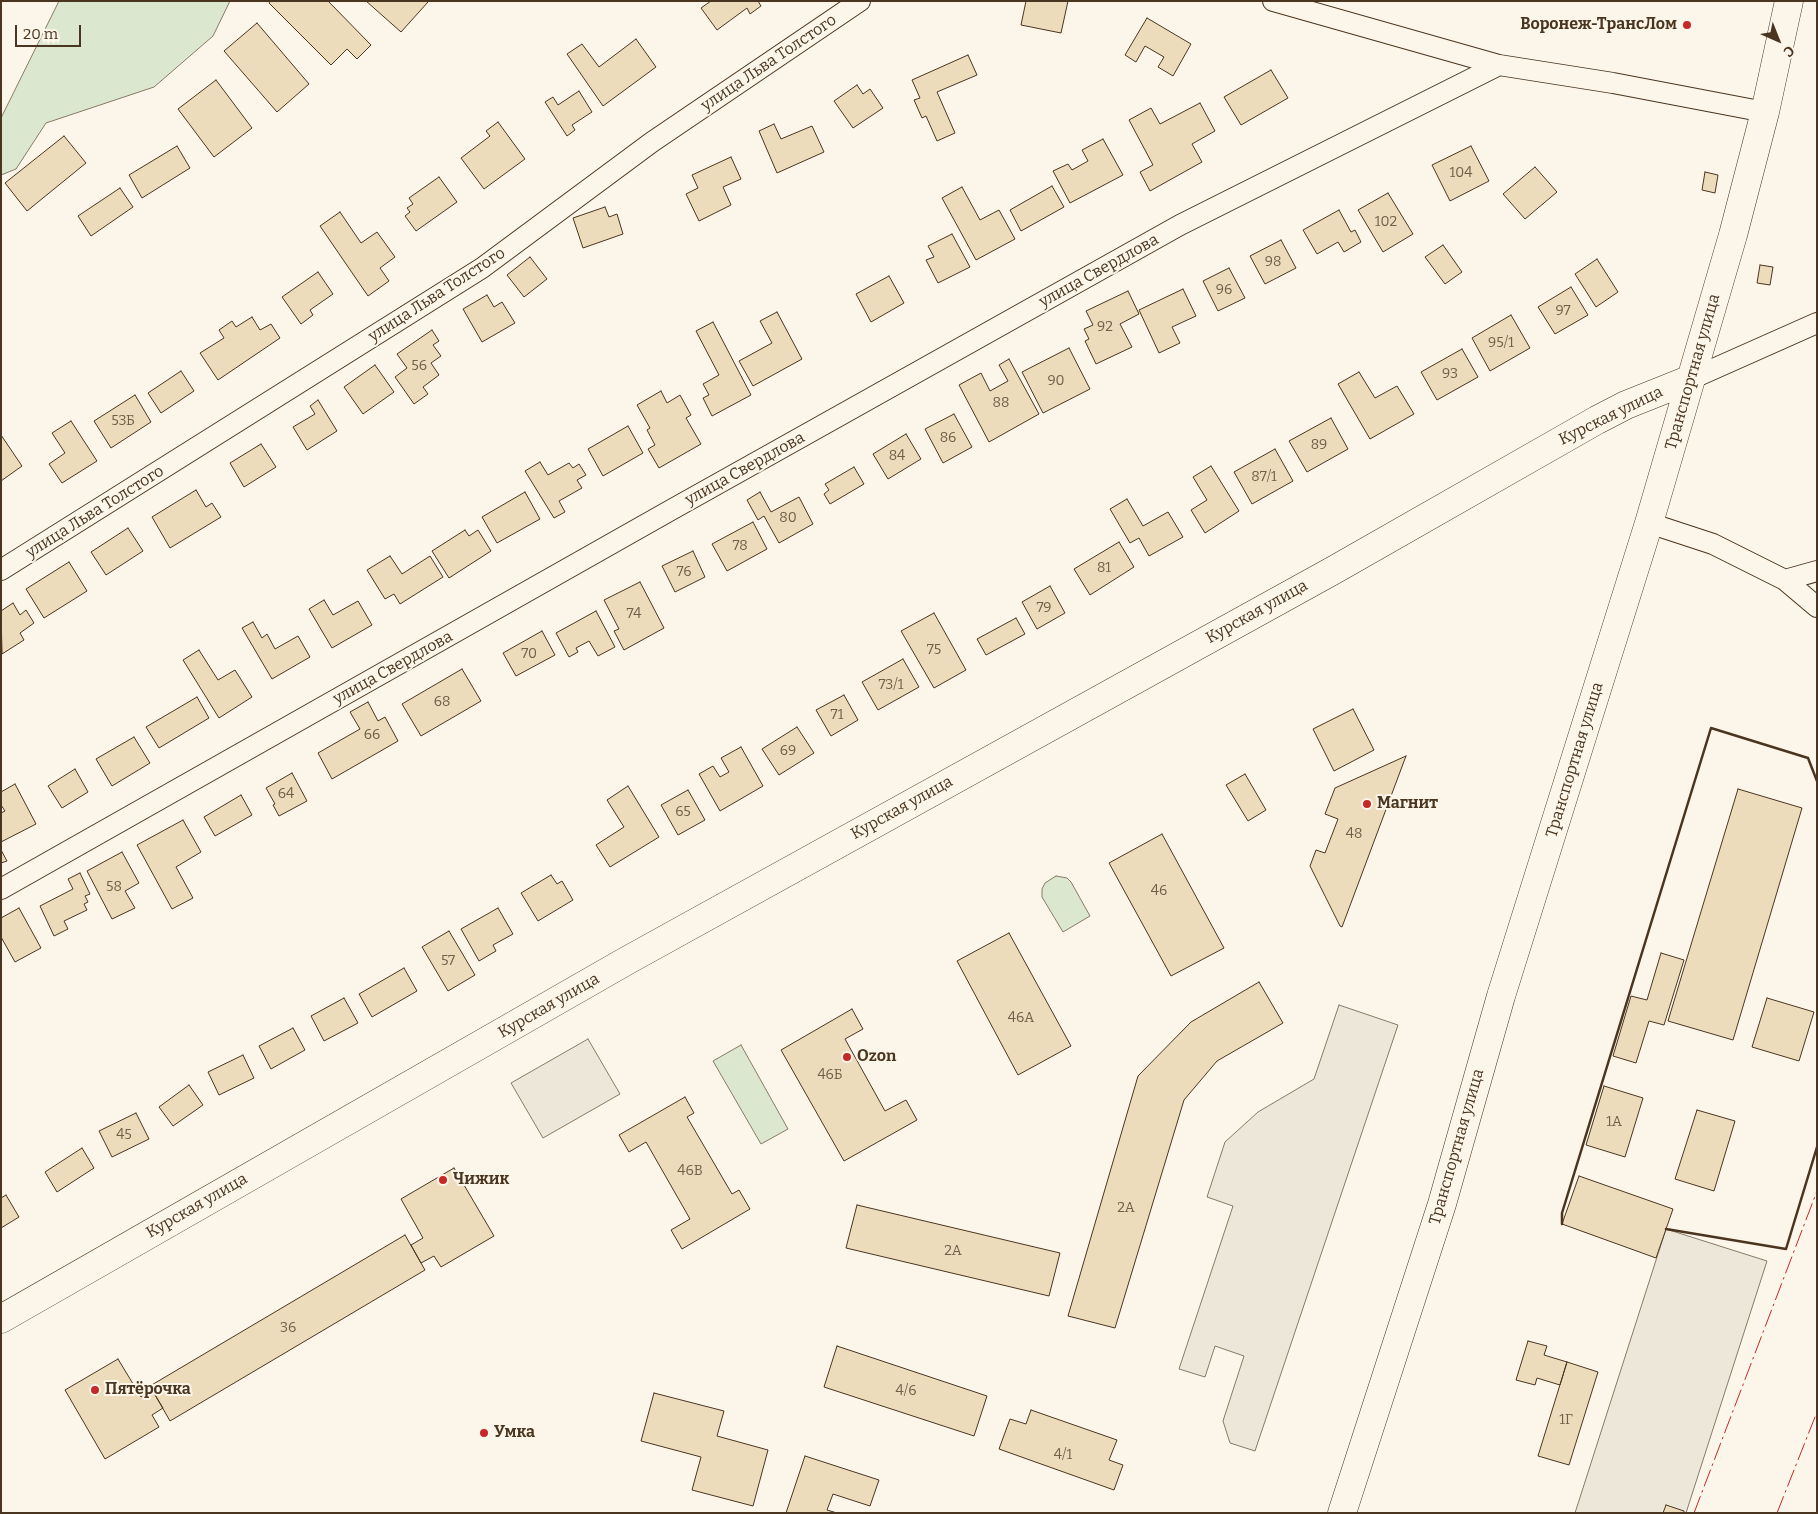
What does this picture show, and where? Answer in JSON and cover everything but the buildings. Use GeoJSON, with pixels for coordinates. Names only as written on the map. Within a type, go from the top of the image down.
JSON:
{"type":"FeatureCollection","features":[{"type":"Feature","properties":{"kind":"street","name":"улица Льва Толстого"},"geometry":{"type":"LineString","coordinates":[[1,570],[482,268],[652,142],[860,1]]}},
{"type":"Feature","properties":{"kind":"street"},"geometry":{"type":"LineString","coordinates":[[1273,1],[1498,65],[1612,83],[1764,112]]}},
{"type":"Feature","properties":{"kind":"street","name":"Транспортная улица"},"geometry":{"type":"LineString","coordinates":[[1342,1513],[1442,1204],[1501,996],[1649,522],[1732,235],[1764,112],[1789,1]]}},
{"type":"Feature","properties":{"kind":"street","name":"улица Свердлова"},"geometry":{"type":"LineString","coordinates":[[1,889],[1180,226],[1498,65]]}},
{"type":"Feature","properties":{"kind":"street","name":"Курская улица"},"geometry":{"type":"LineString","coordinates":[[1,1320],[628,960],[1334,570],[1597,420],[1626,405],[1691,379],[1817,323]]}},
{"type":"Feature","properties":{"kind":"street"},"geometry":{"type":"LineString","coordinates":[[1649,522],[1712,544],[1785,580],[1817,607]]}},
{"type":"Feature","properties":{"kind":"street"},"geometry":{"type":"LineString","coordinates":[[1785,580],[1817,571]]}},
{"type":"Feature","properties":{"kind":"green space"},"geometry":{"type":"Polygon","coordinates":[[[59,1],[230,1],[213,36],[154,87],[46,123],[16,169],[1,175],[1,118],[59,1]]]}},
{"type":"Feature","properties":{"kind":"green space"},"geometry":{"type":"Polygon","coordinates":[[[1056,876],[1067,878],[1071,882],[1090,916],[1063,932],[1042,897],[1042,889],[1045,883],[1056,876]]]}},
{"type":"Feature","properties":{"kind":"green space"},"geometry":{"type":"Polygon","coordinates":[[[741,1045],[788,1129],[761,1144],[713,1061],[741,1045]]]}},
{"type":"Feature","properties":{"kind":"shaded area"},"geometry":{"type":"Polygon","coordinates":[[[1339,1005],[1398,1025],[1255,1451],[1230,1443],[1223,1421],[1244,1356],[1215,1346],[1205,1377],[1179,1369],[1233,1206],[1207,1197],[1225,1142],[1258,1112],[1314,1079],[1339,1005]]]}},
{"type":"Feature","properties":{"kind":"shaded area"},"geometry":{"type":"Polygon","coordinates":[[[588,1039],[620,1094],[543,1138],[511,1083],[588,1039]]]}},
{"type":"Feature","properties":{"kind":"shaded area"},"geometry":{"type":"Polygon","coordinates":[[[1666,1229],[1767,1261],[1686,1513],[1575,1513],[1666,1229]]]}},
{"type":"Feature","properties":{"kind":"wall"},"geometry":{"type":"LineString","coordinates":[[1562,1224],[1562,1213],[1711,728],[1808,758],[1817,781]]}},
{"type":"Feature","properties":{"kind":"wall"},"geometry":{"type":"LineString","coordinates":[[1666,1229],[1786,1249],[1817,1147]]}},
{"type":"Feature","properties":{"kind":"power"},"geometry":{"type":"LineString","coordinates":[[1694,1513],[1817,1191]]}},
{"type":"Feature","properties":{"kind":"power"},"geometry":{"type":"LineString","coordinates":[[1777,1513],[1817,1412]]}},
{"type":"Feature","properties":{"kind":"place","name":"Воронеж-ТрансЛом"},"geometry":{"type":"Point","coordinates":[1687,25]}},
{"type":"Feature","properties":{"kind":"place","name":"Магнит"},"geometry":{"type":"Point","coordinates":[1367,804]}},
{"type":"Feature","properties":{"kind":"place","name":"Ozon"},"geometry":{"type":"Point","coordinates":[847,1057]}},
{"type":"Feature","properties":{"kind":"place","name":"Чижик"},"geometry":{"type":"Point","coordinates":[443,1180]}},
{"type":"Feature","properties":{"kind":"place","name":"Пятёрочка"},"geometry":{"type":"Point","coordinates":[95,1390]}},
{"type":"Feature","properties":{"kind":"place","name":"Умка"},"geometry":{"type":"Point","coordinates":[484,1433]}}]}
